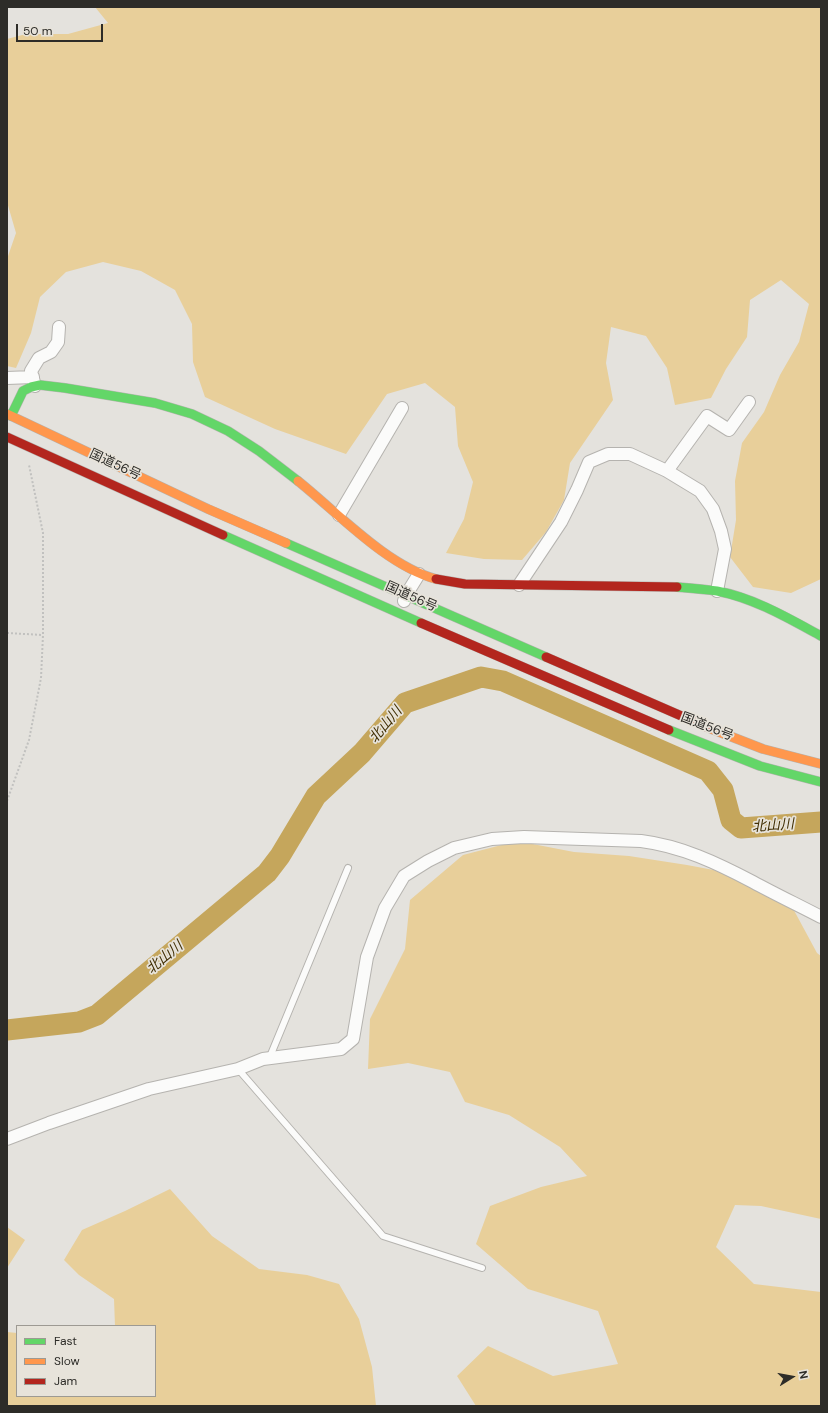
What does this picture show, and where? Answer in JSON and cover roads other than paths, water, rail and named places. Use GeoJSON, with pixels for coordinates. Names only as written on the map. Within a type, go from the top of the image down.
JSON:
{"type":"FeatureCollection","features":[{"type":"Feature","properties":{"kind":"main road"},"geometry":{"type":"LineString","coordinates":[[9,415],[23,391],[34,381],[49,386],[171,406],[197,415],[220,426],[245,441],[302,484],[392,558],[419,574],[435,579],[465,584],[668,586],[717,591],[748,600],[779,613],[821,636]]}},
{"type":"Feature","properties":{"kind":"main road","name":"国道56号"},"geometry":{"type":"LineString","coordinates":[[9,415],[208,509],[684,718],[763,748],[821,764]]}},
{"type":"Feature","properties":{"kind":"main road","name":"国道56号"},"geometry":{"type":"LineString","coordinates":[[7,437],[401,614],[674,732],[760,766],[821,782]]}},
{"type":"Feature","properties":{"kind":"street"},"geometry":{"type":"LineString","coordinates":[[7,378],[34,381],[31,371],[40,358],[51,352],[58,342],[59,326]]}},
{"type":"Feature","properties":{"kind":"street"},"geometry":{"type":"LineString","coordinates":[[666,471],[708,416],[729,430],[749,402]]}},
{"type":"Feature","properties":{"kind":"street"},"geometry":{"type":"LineString","coordinates":[[339,515],[402,408]]}},
{"type":"Feature","properties":{"kind":"street"},"geometry":{"type":"LineString","coordinates":[[519,585],[561,522],[589,462],[608,454],[630,454],[666,471],[700,492],[713,509],[721,531],[725,549],[717,591]]}},
{"type":"Feature","properties":{"kind":"street"},"geometry":{"type":"LineString","coordinates":[[401,614],[406,595],[419,574]]}},
{"type":"Feature","properties":{"kind":"street"},"geometry":{"type":"LineString","coordinates":[[7,1139],[149,1089],[238,1069],[269,1058],[341,1049],[353,1039],[367,957],[384,908],[404,876],[428,861],[454,848],[492,839],[524,837],[641,841],[655,843],[682,850],[715,862],[821,917]]}},
{"type":"Feature","properties":{"kind":"lane"},"geometry":{"type":"LineString","coordinates":[[269,1058],[348,868]]}},
{"type":"Feature","properties":{"kind":"lane"},"geometry":{"type":"LineString","coordinates":[[238,1069],[383,1236],[482,1268]]}},
{"type":"Feature","properties":{"kind":"waterway","name":"北山川"},"geometry":{"type":"LineString","coordinates":[[7,1030],[79,1022],[97,1015],[267,873],[280,856],[316,796],[362,753],[405,703],[481,677],[503,681],[708,771],[723,790],[731,820],[741,828],[821,822]]}}]}
